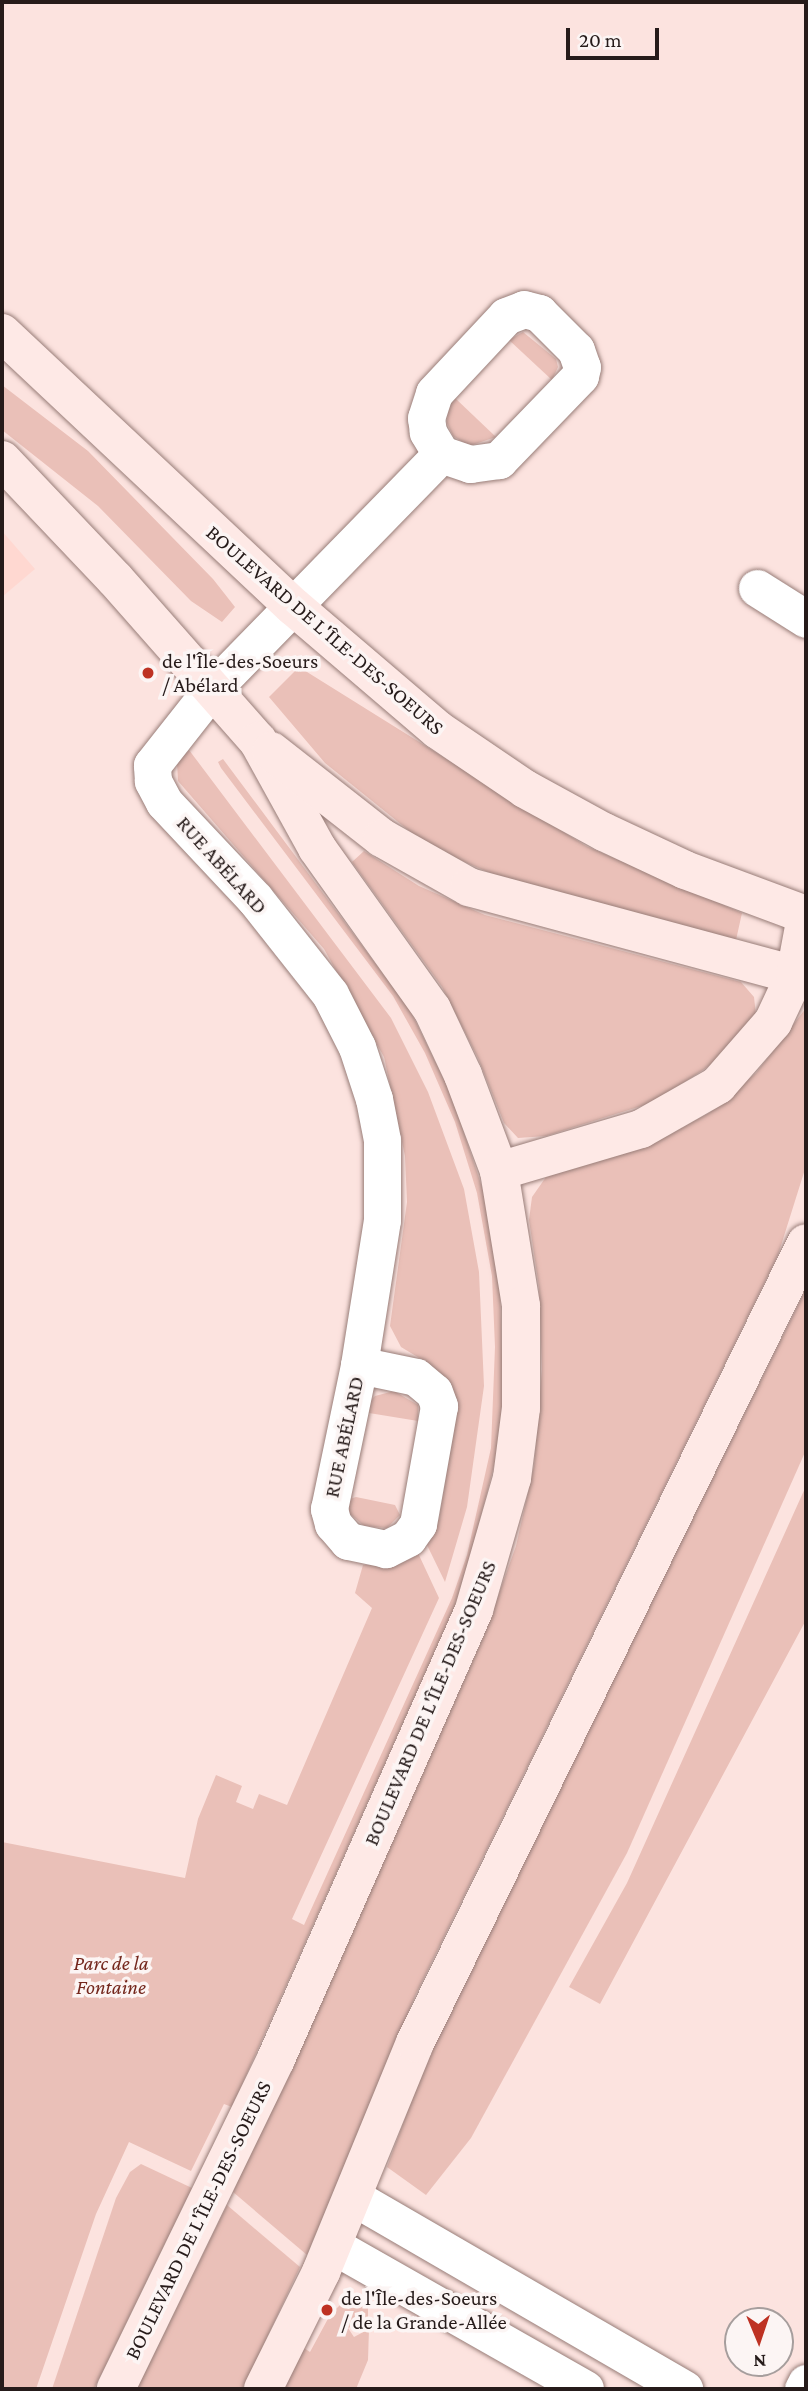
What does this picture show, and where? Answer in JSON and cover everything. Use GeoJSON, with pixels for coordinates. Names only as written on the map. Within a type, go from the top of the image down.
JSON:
{"type":"FeatureCollection","features":[{"type":"Feature","properties":{"kind":"street"},"geometry":{"type":"LineString","coordinates":[[524,309],[539,313],[580,359],[582,367],[575,385],[499,460],[470,464],[441,454],[428,432],[426,418],[436,390],[506,316],[524,309]]}},
{"type":"Feature","properties":{"kind":"street","name":"BOULEVARD DE L'ÎLE-DES-SOEURS"},"geometry":{"type":"LineString","coordinates":[[2,333],[294,607],[431,724],[524,789],[639,849],[806,915]]}},
{"type":"Feature","properties":{"kind":"street","name":"RUE ABÉLARD"},"geometry":{"type":"LineString","coordinates":[[359,1365],[416,1377],[434,1392],[439,1406],[418,1524],[408,1538],[386,1549],[348,1541],[330,1517],[359,1365],[383,1194],[381,1130],[365,1070],[344,1021],[311,968],[164,802],[153,781],[156,755],[211,690],[441,454]]}},
{"type":"Feature","properties":{"kind":"street","name":"BOULEVARD DE L'ÎLE-DES-SOEURS"},"geometry":{"type":"LineString","coordinates":[[2,460],[115,579],[258,741],[317,848],[432,1009],[463,1075],[499,1171],[518,1276],[522,1373],[512,1478],[486,1578],[271,2070],[116,2389]]}},
{"type":"Feature","properties":{"kind":"street"},"geometry":{"type":"LineString","coordinates":[[757,588],[806,619]]}},
{"type":"Feature","properties":{"kind":"street"},"geometry":{"type":"LineString","coordinates":[[258,741],[382,838],[469,887],[801,977]]}},
{"type":"Feature","properties":{"kind":"street"},"geometry":{"type":"LineString","coordinates":[[499,1171],[641,1129],[698,1099],[755,1048],[801,977],[806,915]]}},
{"type":"Feature","properties":{"kind":"street"},"geometry":{"type":"LineString","coordinates":[[263,2389],[332,2245],[415,2043],[806,1243]]}},
{"type":"Feature","properties":{"kind":"street"},"geometry":{"type":"LineString","coordinates":[[353,2197],[684,2389]]}},
{"type":"Feature","properties":{"kind":"street"},"geometry":{"type":"LineString","coordinates":[[332,2245],[585,2389]]}},
{"type":"Feature","properties":{"kind":"street"},"geometry":{"type":"LineString","coordinates":[[803,2389],[806,2384]]}},
{"type":"Feature","properties":{"kind":"shaded area"},"geometry":{"type":"Polygon","coordinates":[[[2,531],[35,569],[2,597],[2,531]]]}},
{"type":"Feature","properties":{"kind":"green space"},"geometry":{"type":"Polygon","coordinates":[[[523,332],[556,359],[558,367],[552,380],[509,340],[523,332]]]}},
{"type":"Feature","properties":{"kind":"green space"},"geometry":{"type":"Polygon","coordinates":[[[2,385],[88,451],[213,579],[235,607],[222,622],[191,601],[98,506],[2,430],[2,385]]]}},
{"type":"Feature","properties":{"kind":"green space"},"geometry":{"type":"Polygon","coordinates":[[[455,398],[496,437],[469,446],[453,436],[447,423],[448,408],[455,398]]]}},
{"type":"Feature","properties":{"kind":"green space"},"geometry":{"type":"Polygon","coordinates":[[[299,667],[586,846],[742,913],[736,940],[504,879],[428,846],[325,763],[269,697],[299,667]]]}},
{"type":"Feature","properties":{"kind":"green space"},"geometry":{"type":"Polygon","coordinates":[[[189,750],[391,1018],[428,1092],[464,1189],[479,1272],[484,1386],[467,1507],[445,1582],[427,1545],[439,1519],[457,1409],[446,1381],[426,1362],[401,1347],[390,1326],[407,1202],[405,1156],[384,1057],[324,949],[178,781],[177,762],[189,750]]]}},
{"type":"Feature","properties":{"kind":"green space","name":"Parc de la Fontaine"},"geometry":{"type":"Polygon","coordinates":[[[223,759],[410,1010],[451,1094],[487,1202],[500,1292],[503,1392],[498,1450],[462,1590],[232,2107],[224,2104],[191,2171],[129,2142],[96,2214],[36,2389],[2,2389],[2,1842],[185,1878],[198,1819],[216,1775],[242,1786],[236,1802],[253,1809],[259,1794],[287,1805],[372,1608],[355,1593],[363,1565],[391,1565],[418,1553],[439,1598],[292,1919],[304,1925],[452,1598],[467,1555],[491,1448],[495,1347],[492,1276],[477,1193],[455,1122],[425,1053],[393,996],[221,768],[218,762],[223,759]]]}},
{"type":"Feature","properties":{"kind":"green space"},"geometry":{"type":"Polygon","coordinates":[[[364,851],[419,886],[485,915],[741,982],[754,997],[756,1015],[718,1060],[654,1102],[546,1136],[518,1138],[504,1123],[478,1058],[442,987],[352,862],[364,851]]]}},
{"type":"Feature","properties":{"kind":"green space"},"geometry":{"type":"Polygon","coordinates":[[[806,1008],[806,1166],[778,1255],[416,1994],[307,2255],[233,2192],[483,1638],[516,1546],[534,1466],[542,1369],[539,1287],[529,1220],[532,1197],[546,1177],[663,1138],[709,1113],[756,1073],[806,1008]]]}},
{"type":"Feature","properties":{"kind":"green space"},"geometry":{"type":"Polygon","coordinates":[[[806,1289],[806,1450],[627,1853],[471,2138],[426,2195],[387,2167],[431,2048],[806,1289]]]}},
{"type":"Feature","properties":{"kind":"green space"},"geometry":{"type":"Polygon","coordinates":[[[394,1391],[418,1405],[418,1421],[369,1413],[368,1403],[375,1396],[394,1391]]]}},
{"type":"Feature","properties":{"kind":"green space"},"geometry":{"type":"Polygon","coordinates":[[[806,1486],[806,1620],[600,2004],[569,1987],[627,1883],[806,1486]]]}},
{"type":"Feature","properties":{"kind":"green space"},"geometry":{"type":"Polygon","coordinates":[[[356,1497],[395,1505],[400,1515],[387,1528],[364,1526],[347,1511],[350,1499],[356,1497]]]}},
{"type":"Feature","properties":{"kind":"green space"},"geometry":{"type":"Polygon","coordinates":[[[141,2164],[192,2188],[94,2389],[52,2389],[116,2198],[130,2172],[141,2164]]]}},
{"type":"Feature","properties":{"kind":"green space"},"geometry":{"type":"Polygon","coordinates":[[[227,2205],[300,2267],[255,2363],[242,2389],[137,2389],[227,2205]]]}},
{"type":"Feature","properties":{"kind":"green space"},"geometry":{"type":"Polygon","coordinates":[[[349,2296],[368,2307],[368,2321],[348,2328],[354,2337],[369,2329],[368,2360],[356,2389],[284,2389],[304,2348],[310,2352],[330,2315],[349,2296]]]}},
{"type":"Feature","properties":{"kind":"place","name":"de l'Île-des-Soeurs / Abélard"},"geometry":{"type":"Point","coordinates":[148,673]}},
{"type":"Feature","properties":{"kind":"place","name":"de l'Île-des-Soeurs / de la Grande-Allée"},"geometry":{"type":"Point","coordinates":[327,2310]}}]}
